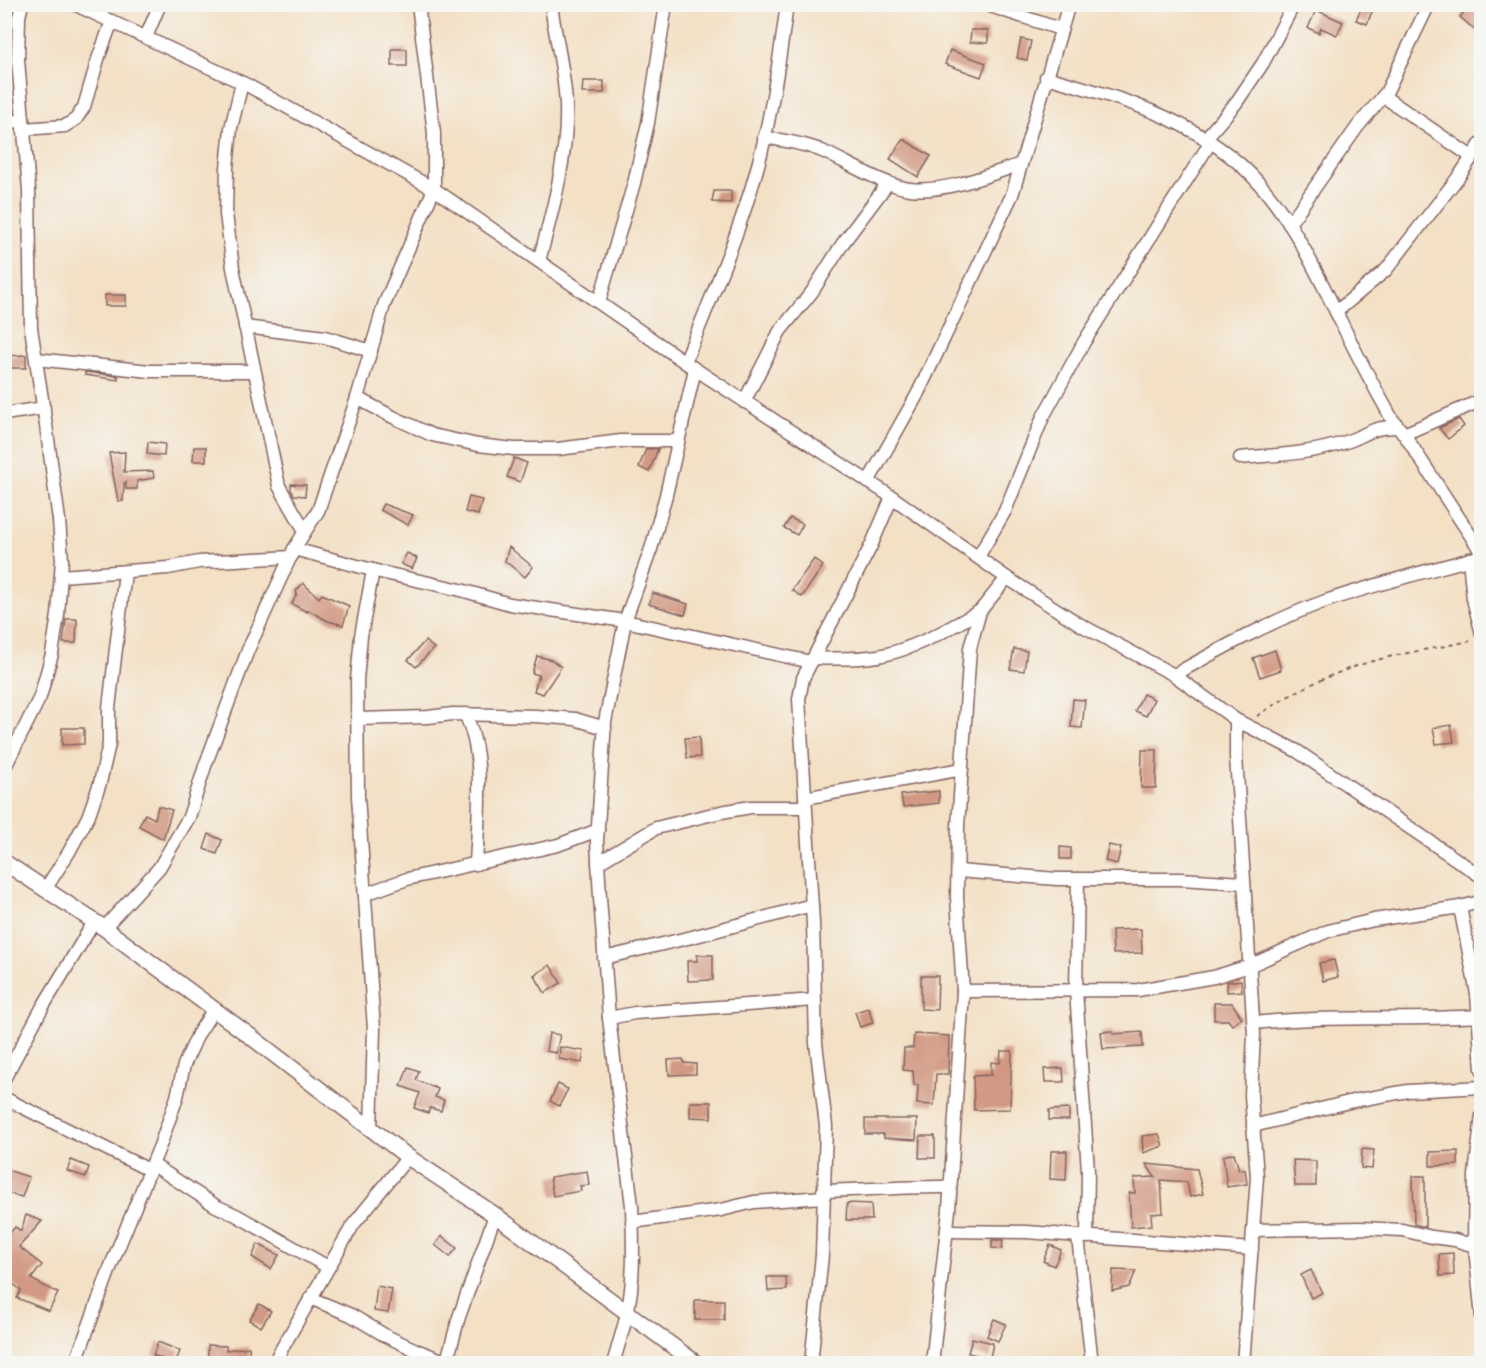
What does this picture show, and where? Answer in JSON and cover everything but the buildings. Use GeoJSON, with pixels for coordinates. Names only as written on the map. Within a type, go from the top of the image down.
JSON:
{"type":"FeatureCollection","features":[{"type":"Feature","properties":{"kind":"street"},"geometry":{"type":"LineString","coordinates":[[4,769],[40,697],[52,654],[58,615],[62,560],[59,520],[31,328],[29,190],[18,60],[19,17],[22,4]]}},
{"type":"Feature","properties":{"kind":"street"},"geometry":{"type":"LineString","coordinates":[[74,4],[242,83],[434,189],[744,402],[892,497],[1007,578],[1081,625],[1174,675],[1240,722],[1297,751],[1329,771],[1482,877]]}},
{"type":"Feature","properties":{"kind":"street"},"geometry":{"type":"LineString","coordinates":[[146,37],[160,4]]}},
{"type":"Feature","properties":{"kind":"street"},"geometry":{"type":"LineString","coordinates":[[4,1079],[42,1008],[99,925],[159,868],[189,817],[205,766],[248,650],[293,553],[321,501],[357,398],[384,305],[434,189],[434,133],[418,4]]}},
{"type":"Feature","properties":{"kind":"street"},"geometry":{"type":"LineString","coordinates":[[539,261],[558,176],[564,141],[566,106],[559,45],[551,4]]}},
{"type":"Feature","properties":{"kind":"street"},"geometry":{"type":"LineString","coordinates":[[599,302],[634,183],[648,123],[666,4]]}},
{"type":"Feature","properties":{"kind":"street"},"geometry":{"type":"LineString","coordinates":[[613,1364],[627,1313],[633,1269],[632,1206],[609,1018],[598,863],[605,728],[624,621],[651,549],[678,441],[690,365],[753,180],[764,137],[787,4]]}},
{"type":"Feature","properties":{"kind":"street"},"geometry":{"type":"LineString","coordinates":[[984,4],[1060,29]]}},
{"type":"Feature","properties":{"kind":"street"},"geometry":{"type":"LineString","coordinates":[[868,482],[917,395],[1012,195],[1069,4]]}},
{"type":"Feature","properties":{"kind":"street"},"geometry":{"type":"LineString","coordinates":[[978,557],[1005,510],[1043,417],[1084,342],[1208,141],[1263,63],[1294,4]]}},
{"type":"Feature","properties":{"kind":"street"},"geometry":{"type":"LineString","coordinates":[[1289,224],[1358,126],[1383,96],[1429,4]]}},
{"type":"Feature","properties":{"kind":"street"},"geometry":{"type":"LineString","coordinates":[[4,120],[23,126],[65,126],[76,119],[84,107],[112,21]]}},
{"type":"Feature","properties":{"kind":"street"},"geometry":{"type":"LineString","coordinates":[[1046,77],[1146,108],[1191,129],[1230,156],[1259,183],[1289,224],[1392,419],[1401,430],[1477,556],[1473,599],[1479,637]]}},
{"type":"Feature","properties":{"kind":"street"},"geometry":{"type":"LineString","coordinates":[[242,83],[231,128],[227,168],[226,214],[233,268],[279,486],[305,531]]}},
{"type":"Feature","properties":{"kind":"street"},"geometry":{"type":"LineString","coordinates":[[1383,96],[1472,157]]}},
{"type":"Feature","properties":{"kind":"street"},"geometry":{"type":"LineString","coordinates":[[764,137],[820,150],[888,183],[910,189],[927,190],[986,176],[1021,164]]}},
{"type":"Feature","properties":{"kind":"street"},"geometry":{"type":"LineString","coordinates":[[1336,312],[1386,270],[1482,142]]}},
{"type":"Feature","properties":{"kind":"street"},"geometry":{"type":"LineString","coordinates":[[744,402],[780,331],[812,292],[854,227],[888,183]]}},
{"type":"Feature","properties":{"kind":"street"},"geometry":{"type":"LineString","coordinates":[[245,327],[325,337],[371,351]]}},
{"type":"Feature","properties":{"kind":"street"},"geometry":{"type":"LineString","coordinates":[[36,359],[150,371],[254,371]]}},
{"type":"Feature","properties":{"kind":"street"},"geometry":{"type":"LineString","coordinates":[[357,398],[432,435],[478,445],[558,448],[621,441],[678,441]]}},
{"type":"Feature","properties":{"kind":"street"},"geometry":{"type":"LineString","coordinates":[[1239,458],[1316,449],[1346,442],[1373,429],[1401,430],[1482,400]]}},
{"type":"Feature","properties":{"kind":"street"},"geometry":{"type":"LineString","coordinates":[[4,414],[44,408]]}},
{"type":"Feature","properties":{"kind":"street"},"geometry":{"type":"LineString","coordinates":[[811,1364],[822,1255],[826,1126],[816,1043],[812,905],[799,699],[803,678],[871,546],[892,497]]}},
{"type":"Feature","properties":{"kind":"street"},"geometry":{"type":"LineString","coordinates":[[61,576],[168,568],[199,562],[293,553],[461,590],[510,604],[624,621],[813,660],[880,656],[920,643],[980,611],[1007,578]]}},
{"type":"Feature","properties":{"kind":"street"},"geometry":{"type":"LineString","coordinates":[[1174,675],[1243,637],[1320,603],[1477,556]]}},
{"type":"Feature","properties":{"kind":"street"},"geometry":{"type":"LineString","coordinates":[[371,1129],[374,1029],[358,796],[357,680],[361,636],[373,570]]}},
{"type":"Feature","properties":{"kind":"street"},"geometry":{"type":"LineString","coordinates":[[45,888],[69,852],[88,817],[100,783],[109,744],[109,708],[125,572]]}},
{"type":"Feature","properties":{"kind":"street"},"geometry":{"type":"LineString","coordinates":[[932,1364],[947,1231],[963,991],[957,897],[962,769],[970,648],[980,611]]}},
{"type":"Feature","properties":{"kind":"street"},"geometry":{"type":"LineString","coordinates":[[358,719],[465,714],[575,719],[605,728]]}},
{"type":"Feature","properties":{"kind":"street"},"geometry":{"type":"LineString","coordinates":[[465,714],[473,729],[477,758],[476,864]]}},
{"type":"Feature","properties":{"kind":"street"},"geometry":{"type":"LineString","coordinates":[[1240,722],[1236,757],[1254,1023],[1251,1095],[1257,1177],[1243,1364]]}},
{"type":"Feature","properties":{"kind":"street"},"geometry":{"type":"LineString","coordinates":[[598,863],[656,828],[721,812],[805,802],[962,769]]}},
{"type":"Feature","properties":{"kind":"street"},"geometry":{"type":"LineString","coordinates":[[365,894],[406,879],[558,845],[598,830]]}},
{"type":"Feature","properties":{"kind":"street"},"geometry":{"type":"LineString","coordinates":[[4,862],[99,925],[214,1009],[408,1157],[495,1215],[697,1364]]}},
{"type":"Feature","properties":{"kind":"street"},"geometry":{"type":"LineString","coordinates":[[958,871],[1017,877],[1181,879],[1244,883]]}},
{"type":"Feature","properties":{"kind":"street"},"geometry":{"type":"LineString","coordinates":[[1078,879],[1076,990],[1088,1171],[1083,1237],[1092,1364]]}},
{"type":"Feature","properties":{"kind":"street"},"geometry":{"type":"LineString","coordinates":[[963,991],[1138,990],[1214,977],[1249,966],[1328,931],[1374,920],[1460,908],[1482,899]]}},
{"type":"Feature","properties":{"kind":"street"},"geometry":{"type":"LineString","coordinates":[[604,958],[812,905]]}},
{"type":"Feature","properties":{"kind":"street"},"geometry":{"type":"LineString","coordinates":[[1460,908],[1479,1016],[1482,1069]]}},
{"type":"Feature","properties":{"kind":"street"},"geometry":{"type":"LineString","coordinates":[[609,1018],[635,1013],[815,1000]]}},
{"type":"Feature","properties":{"kind":"street"},"geometry":{"type":"LineString","coordinates":[[75,1364],[177,1097],[184,1065],[198,1034],[214,1009]]}},
{"type":"Feature","properties":{"kind":"street"},"geometry":{"type":"LineString","coordinates":[[1254,1023],[1302,1018],[1434,1019],[1479,1016]]}},
{"type":"Feature","properties":{"kind":"street"},"geometry":{"type":"LineString","coordinates":[[1253,1126],[1353,1101],[1408,1091],[1482,1087]]}},
{"type":"Feature","properties":{"kind":"street"},"geometry":{"type":"LineString","coordinates":[[4,1098],[151,1167],[216,1206],[328,1267]]}},
{"type":"Feature","properties":{"kind":"street"},"geometry":{"type":"LineString","coordinates":[[1482,1115],[1475,1175],[1482,1318]]}},
{"type":"Feature","properties":{"kind":"street"},"geometry":{"type":"LineString","coordinates":[[273,1364],[353,1225],[408,1157]]}},
{"type":"Feature","properties":{"kind":"street"},"geometry":{"type":"LineString","coordinates":[[632,1222],[721,1210],[754,1202],[823,1194],[903,1186],[950,1187]]}},
{"type":"Feature","properties":{"kind":"street"},"geometry":{"type":"LineString","coordinates":[[310,1298],[351,1315],[386,1336],[447,1363],[459,1317],[495,1215]]}},
{"type":"Feature","properties":{"kind":"street"},"geometry":{"type":"LineString","coordinates":[[1254,1230],[1361,1228],[1402,1230],[1432,1237],[1477,1241]]}},
{"type":"Feature","properties":{"kind":"street"},"geometry":{"type":"LineString","coordinates":[[947,1231],[1027,1232],[1120,1241],[1183,1242],[1252,1249]]}},
{"type":"Feature","properties":{"kind":"path"},"geometry":{"type":"LineString","coordinates":[[1240,722],[1344,670],[1479,637]]}}]}
